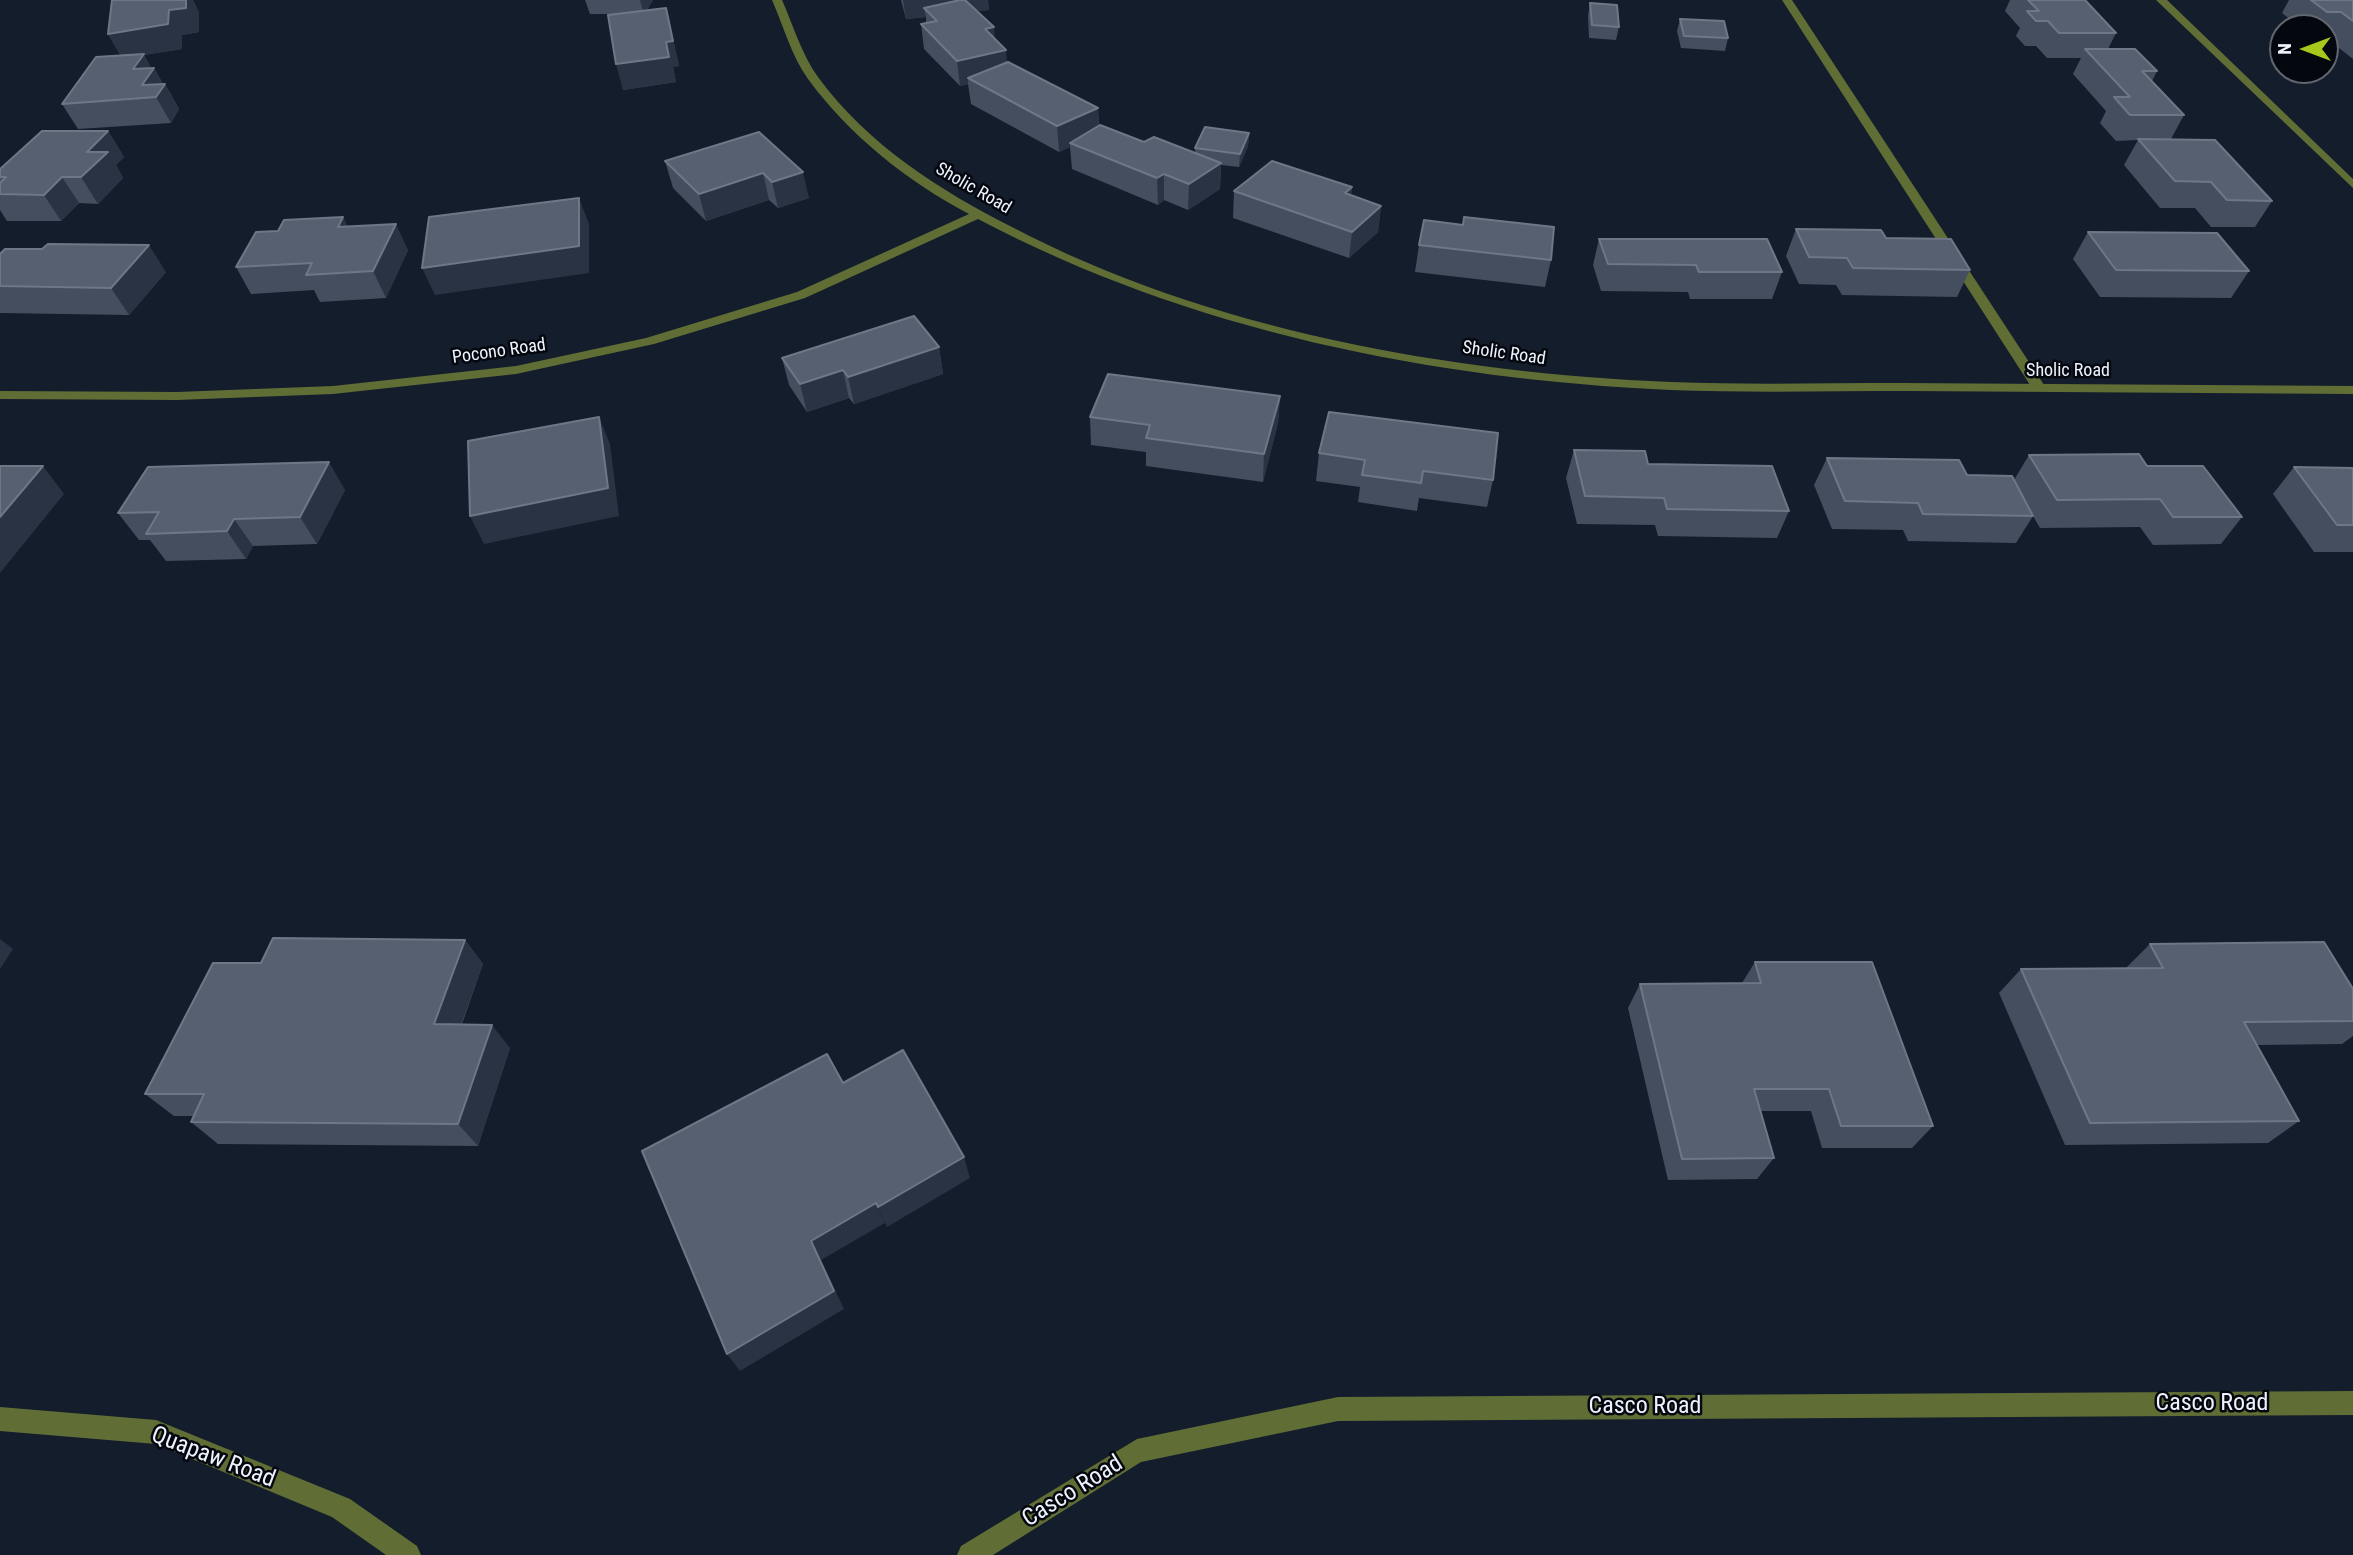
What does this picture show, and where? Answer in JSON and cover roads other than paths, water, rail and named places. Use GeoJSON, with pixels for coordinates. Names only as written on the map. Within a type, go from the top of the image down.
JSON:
{"type":"FeatureCollection","features":[{"type":"Feature","properties":{"kind":"street","name":"Sholic Road"},"geometry":{"type":"LineString","coordinates":[[777,0],[782,20],[809,71],[838,112],[894,163],[977,215],[1071,260],[1181,303],[1284,333],[1413,359],[1558,379],[1671,386],[2353,390]]}},
{"type":"Feature","properties":{"kind":"street"},"geometry":{"type":"LineString","coordinates":[[1787,0],[2039,388]]}},
{"type":"Feature","properties":{"kind":"street"},"geometry":{"type":"LineString","coordinates":[[2161,0],[2353,185]]}},
{"type":"Feature","properties":{"kind":"street","name":"Pocono Road"},"geometry":{"type":"LineString","coordinates":[[0,395],[177,396],[334,390],[516,370],[649,341],[802,295],[977,215]]}},
{"type":"Feature","properties":{"kind":"street","name":"Casco Road"},"geometry":{"type":"LineString","coordinates":[[970,1555],[1138,1451],[1338,1409],[2353,1403]]}},
{"type":"Feature","properties":{"kind":"street","name":"Quapaw Road"},"geometry":{"type":"LineString","coordinates":[[0,1419],[156,1432],[341,1508],[408,1555]]}}]}
